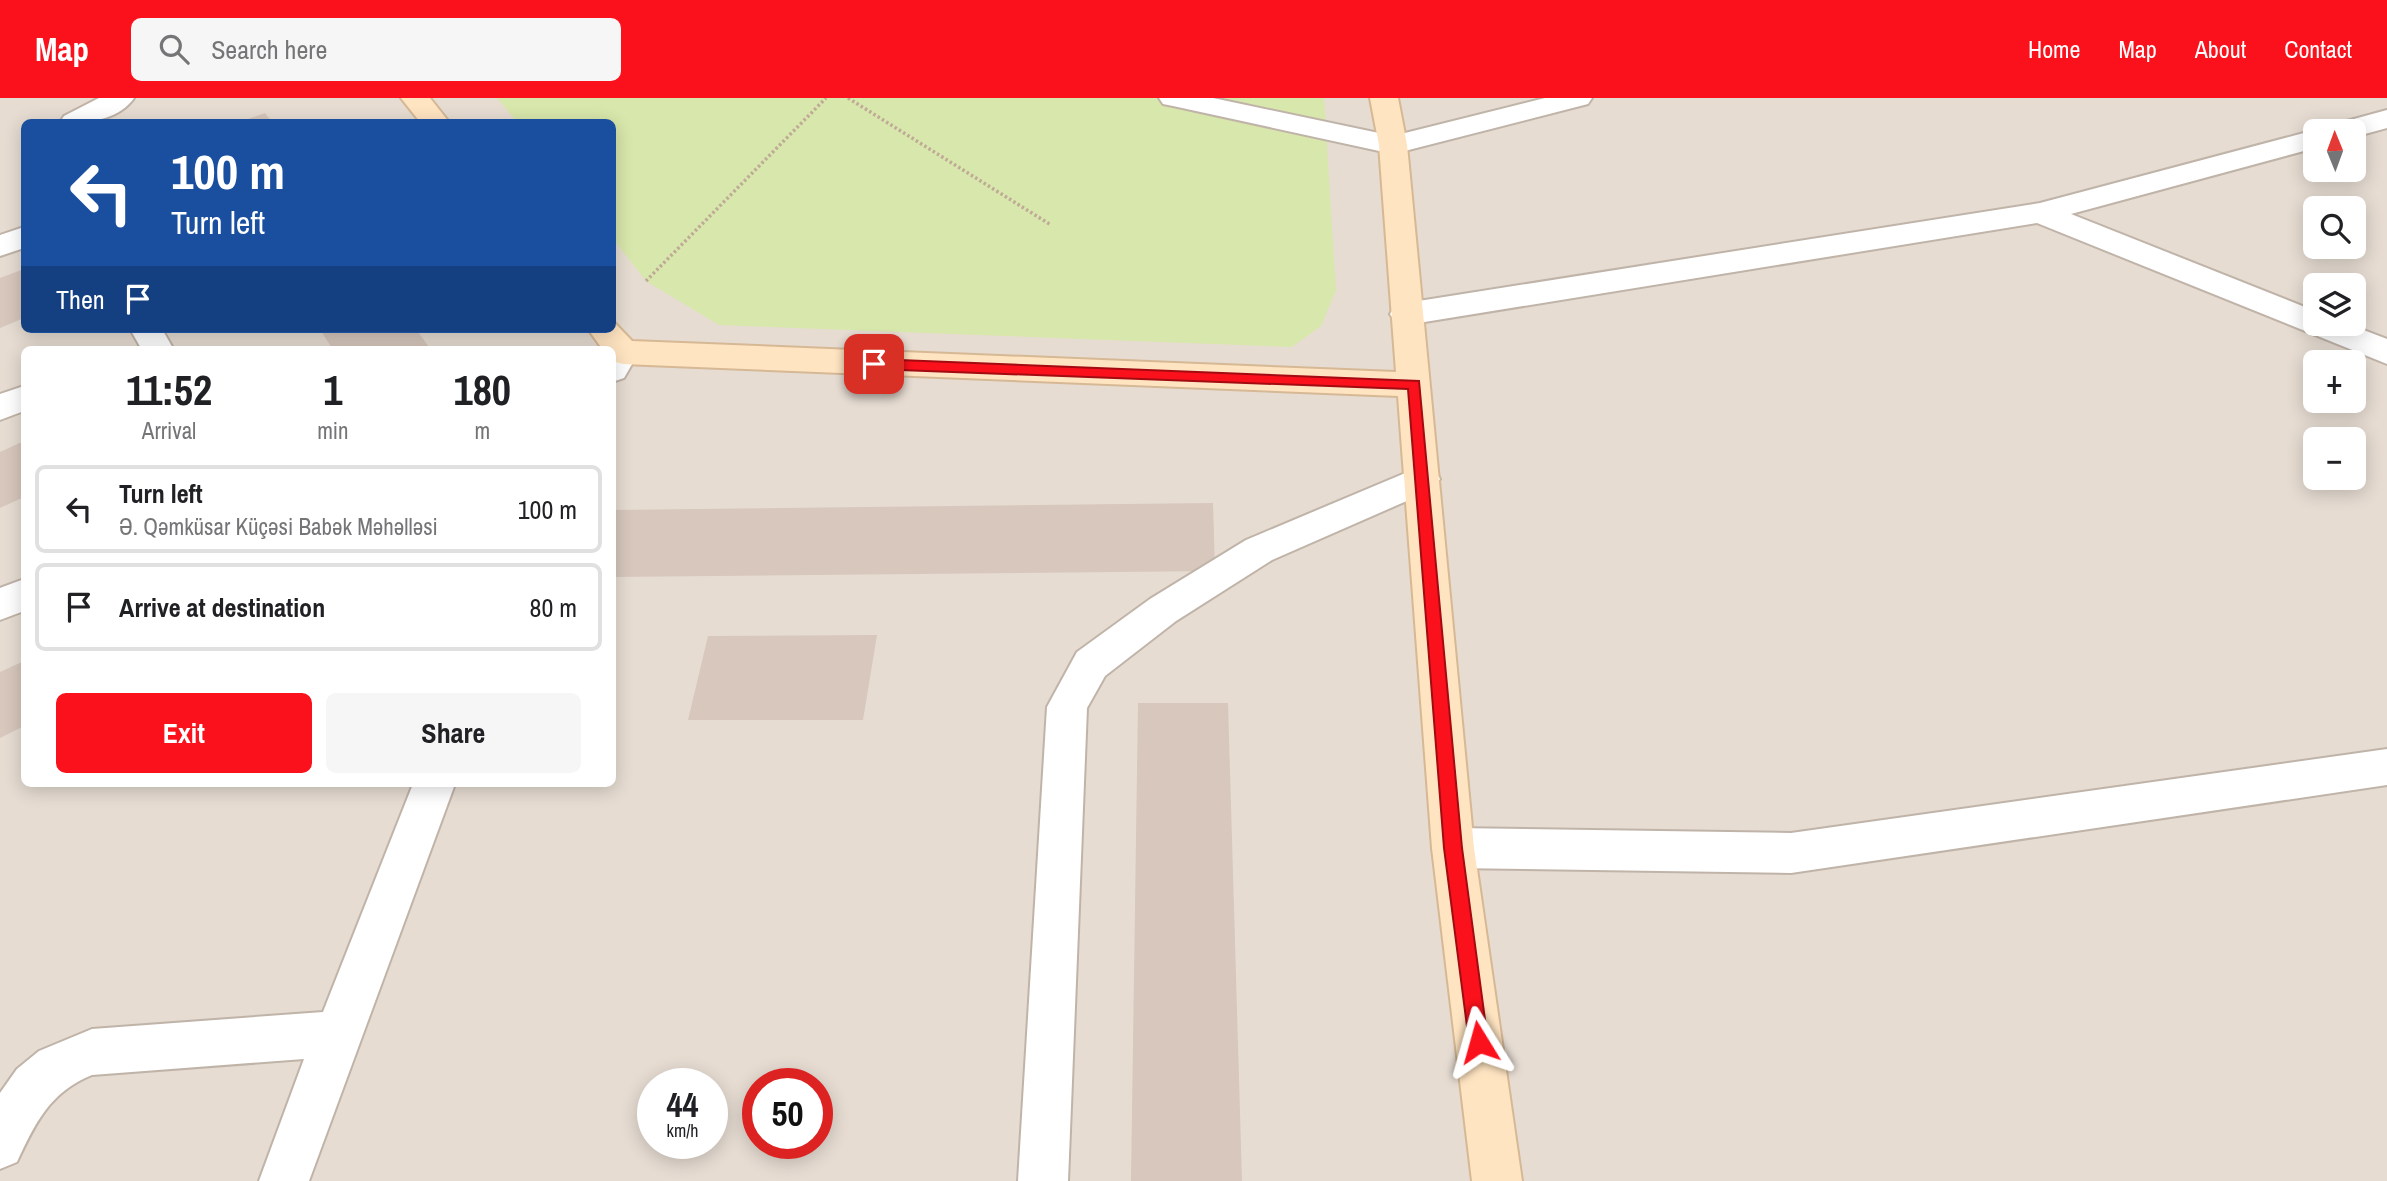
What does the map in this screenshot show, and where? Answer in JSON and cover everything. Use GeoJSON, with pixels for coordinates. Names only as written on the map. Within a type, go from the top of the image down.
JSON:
{"type":"FeatureCollection","features":[{"type":"Feature","properties":{"kind":"main road"},"geometry":{"type":"LineString","coordinates":[[415,98],[432,119]]}},
{"type":"Feature","properties":{"kind":"main road"},"geometry":{"type":"LineString","coordinates":[[1384,98],[1393,145],[1453,848],[1497,1181]]}},
{"type":"Feature","properties":{"kind":"main road"},"geometry":{"type":"LineString","coordinates":[[616,350],[1414,384]]}},
{"type":"Feature","properties":{"kind":"street"},"geometry":{"type":"LineString","coordinates":[[80,119],[120,98]]}},
{"type":"Feature","properties":{"kind":"street"},"geometry":{"type":"LineString","coordinates":[[1173,98],[1393,145],[1578,98]]}},
{"type":"Feature","properties":{"kind":"street"},"geometry":{"type":"LineString","coordinates":[[2366,125],[2387,119]]}},
{"type":"Feature","properties":{"kind":"street"},"geometry":{"type":"LineString","coordinates":[[1406,314],[2040,213],[2303,142]]}},
{"type":"Feature","properties":{"kind":"street"},"geometry":{"type":"LineString","coordinates":[[2040,213],[2387,352]]}},
{"type":"Feature","properties":{"kind":"street"},"geometry":{"type":"LineString","coordinates":[[0,246],[21,238]]}},
{"type":"Feature","properties":{"kind":"street"},"geometry":{"type":"LineString","coordinates":[[0,408],[21,399]]}},
{"type":"Feature","properties":{"kind":"street"},"geometry":{"type":"LineString","coordinates":[[1043,1181],[1067,707],[1091,664],[1163,610],[1259,550],[1422,479]]}},
{"type":"Feature","properties":{"kind":"street"},"geometry":{"type":"LineString","coordinates":[[0,605],[21,594]]}},
{"type":"Feature","properties":{"kind":"street"},"geometry":{"type":"LineString","coordinates":[[1453,848],[1791,853],[2387,767]]}},
{"type":"Feature","properties":{"kind":"street"},"geometry":{"type":"LineString","coordinates":[[284,1181],[337,1034],[433,787]]}},
{"type":"Feature","properties":{"kind":"street"},"geometry":{"type":"LineString","coordinates":[[0,1145],[23,1095],[55,1065],[92,1052],[337,1034]]}},
{"type":"Feature","properties":{"kind":"path"},"geometry":{"type":"LineString","coordinates":[[646,281],[826,98]]}},
{"type":"Feature","properties":{"kind":"path"},"geometry":{"type":"LineString","coordinates":[[848,98],[1051,225]]}},
{"type":"Feature","properties":{"kind":"shaded area"},"geometry":{"type":"Polygon","coordinates":[[[0,98],[2387,98],[2387,1181],[0,1181],[0,98]]]}},
{"type":"Feature","properties":{"kind":"green space"},"geometry":{"type":"Polygon","coordinates":[[[497,98],[1324,98],[1336,290],[1321,326],[1292,347],[719,325],[646,281],[616,243],[616,119],[514,119],[497,98]]]}},
{"type":"Feature","properties":{"kind":"building"},"geometry":{"type":"Polygon","coordinates":[[[265,113],[270,119],[248,119],[265,113]]]}},
{"type":"Feature","properties":{"kind":"building"},"geometry":{"type":"Polygon","coordinates":[[[21,270],[21,319],[0,328],[0,278],[21,270]]]}},
{"type":"Feature","properties":{"kind":"building"},"geometry":{"type":"Polygon","coordinates":[[[322,333],[419,333],[428,346],[331,346],[322,333]]]}},
{"type":"Feature","properties":{"kind":"building"},"geometry":{"type":"Polygon","coordinates":[[[21,442],[21,498],[0,508],[0,452],[21,442]]]}},
{"type":"Feature","properties":{"kind":"building"},"geometry":{"type":"Polygon","coordinates":[[[1213,503],[1215,571],[616,577],[616,510],[1213,503]]]}},
{"type":"Feature","properties":{"kind":"building"},"geometry":{"type":"Polygon","coordinates":[[[877,635],[863,720],[688,720],[708,636],[877,635]]]}},
{"type":"Feature","properties":{"kind":"building"},"geometry":{"type":"Polygon","coordinates":[[[21,662],[21,728],[0,738],[0,672],[21,662]]]}},
{"type":"Feature","properties":{"kind":"building"},"geometry":{"type":"Polygon","coordinates":[[[1138,703],[1228,703],[1242,1181],[1131,1181],[1138,703]]]}},
{"type":"Feature","properties":{"kind":"route"},"geometry":{"type":"LineString","coordinates":[[874,364],[1414,384],[1453,848],[1479,1042]]}}]}
